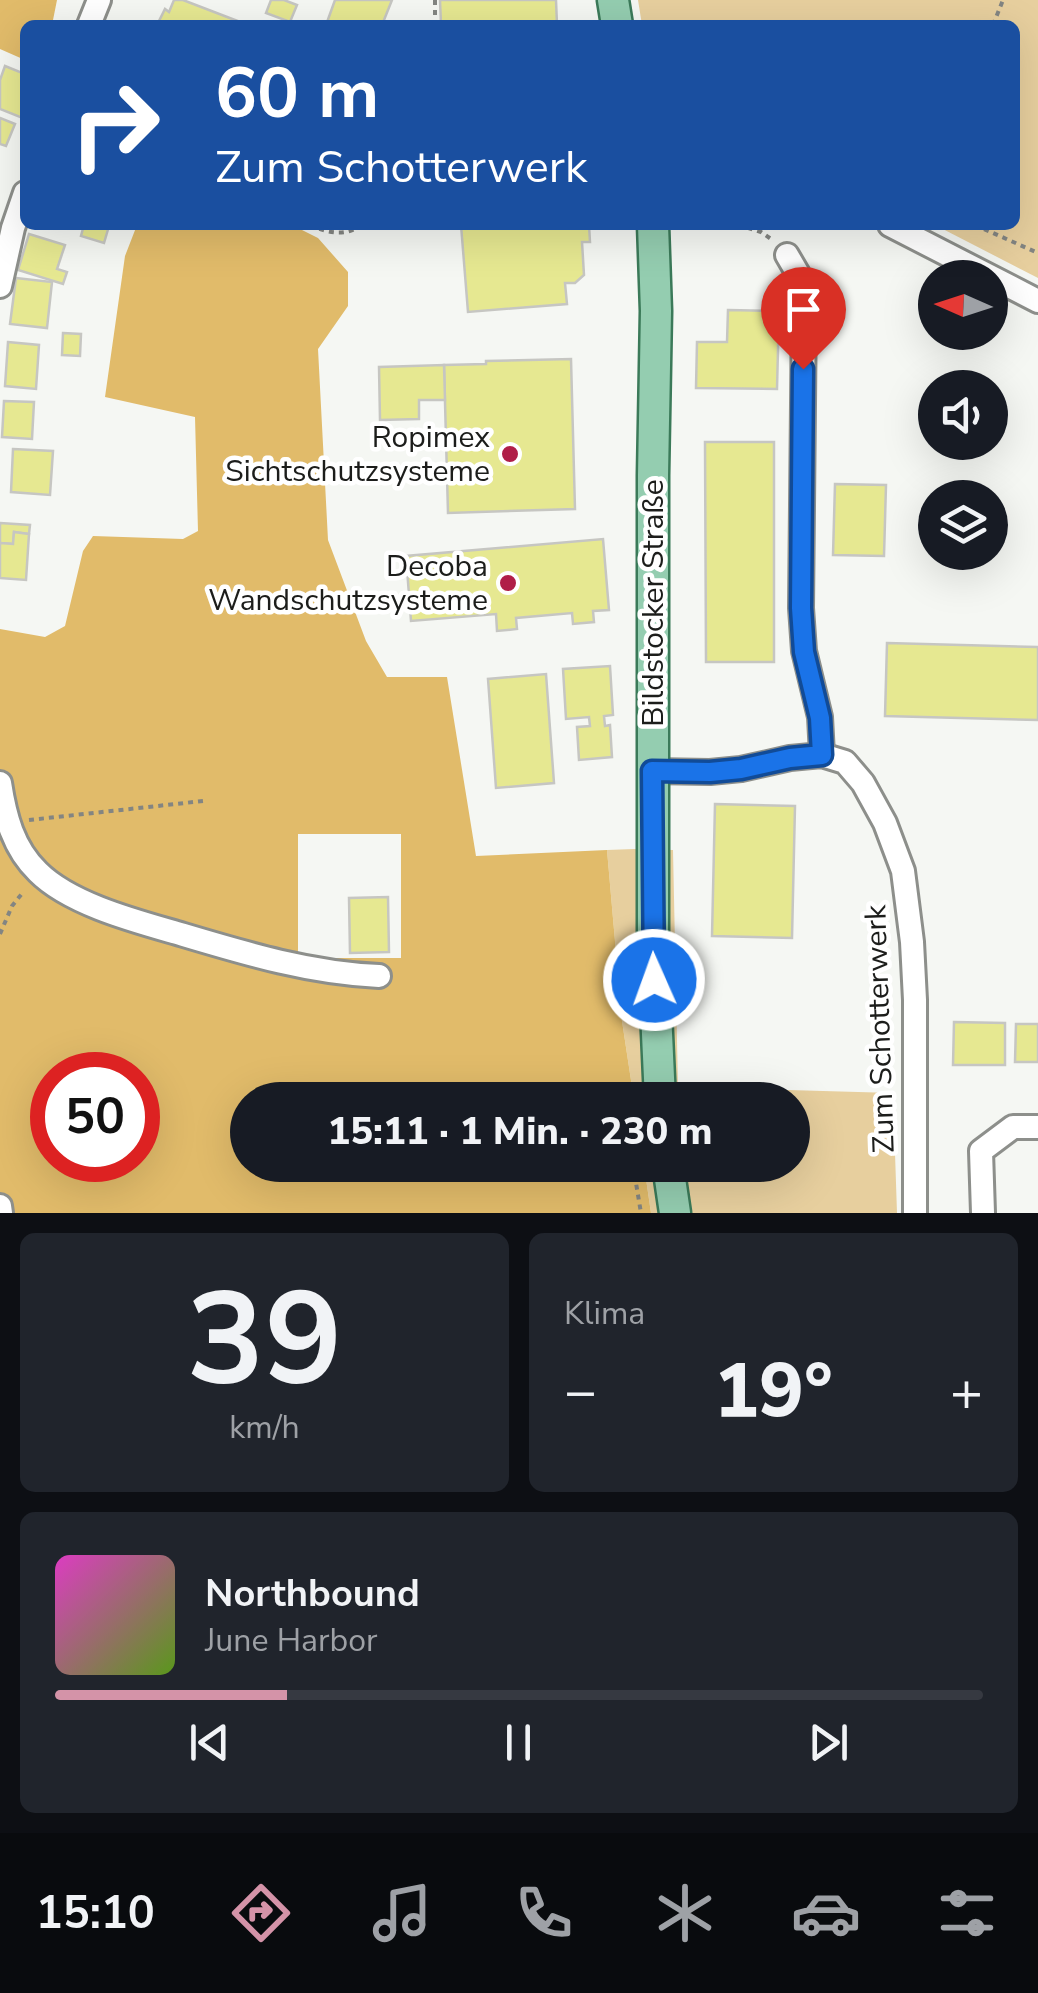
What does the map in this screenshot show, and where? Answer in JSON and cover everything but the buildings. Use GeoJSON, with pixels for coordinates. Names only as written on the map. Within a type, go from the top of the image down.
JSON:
{"type":"FeatureCollection","features":[{"type":"Feature","properties":{"kind":"main road","name":"Bildstocker Straße"},"geometry":{"type":"LineString","coordinates":[[653,230],[653,945],[659,1082]]}},
{"type":"Feature","properties":{"kind":"main road"},"geometry":{"type":"LineString","coordinates":[[671,1182],[676,1213]]}},
{"type":"Feature","properties":{"kind":"street"},"geometry":{"type":"LineString","coordinates":[[0,286],[20,206]]}},
{"type":"Feature","properties":{"kind":"street"},"geometry":{"type":"LineString","coordinates":[[900,230],[1038,302]]}},
{"type":"Feature","properties":{"kind":"street"},"geometry":{"type":"LineString","coordinates":[[652,771],[710,772],[822,755],[820,718],[804,652],[801,608],[804,302],[801,279],[786,255]]}},
{"type":"Feature","properties":{"kind":"street","name":"Zum Schotterwerk"},"geometry":{"type":"LineString","coordinates":[[822,755],[844,762],[863,784],[885,823],[903,871],[915,1000],[915,1213]]}},
{"type":"Feature","properties":{"kind":"street"},"geometry":{"type":"LineString","coordinates":[[0,783],[5,814],[16,843],[38,873],[84,901],[134,920],[271,960],[338,974],[379,976]]}},
{"type":"Feature","properties":{"kind":"street"},"geometry":{"type":"LineString","coordinates":[[983,1213],[981,1151],[1013,1126],[1038,1128]]}},
{"type":"Feature","properties":{"kind":"path"},"geometry":{"type":"LineString","coordinates":[[326,230],[338,234],[354,230]]}},
{"type":"Feature","properties":{"kind":"path"},"geometry":{"type":"LineString","coordinates":[[754,230],[774,241],[786,255]]}},
{"type":"Feature","properties":{"kind":"path"},"geometry":{"type":"LineString","coordinates":[[986,230],[1038,253]]}},
{"type":"Feature","properties":{"kind":"path"},"geometry":{"type":"LineString","coordinates":[[5,814],[45,820],[203,802]]}},
{"type":"Feature","properties":{"kind":"path"},"geometry":{"type":"LineString","coordinates":[[0,934],[12,906],[38,873]]}},
{"type":"Feature","properties":{"kind":"path"},"geometry":{"type":"LineString","coordinates":[[636,1182],[641,1213]]}},
{"type":"Feature","properties":{"kind":"shaded area"},"geometry":{"type":"Polygon","coordinates":[[[0,0],[57,0],[53,20],[20,20],[20,58],[0,49],[0,0]]]}},
{"type":"Feature","properties":{"kind":"shaded area"},"geometry":{"type":"Polygon","coordinates":[[[638,0],[1038,0],[1038,278],[945,230],[1020,230],[1020,20],[641,20],[638,0]]]}},
{"type":"Feature","properties":{"kind":"shaded area"},"geometry":{"type":"Polygon","coordinates":[[[135,230],[302,230],[318,238],[348,272],[348,306],[318,349],[328,540],[366,641],[387,677],[447,677],[476,856],[607,850],[631,1082],[230,1082],[230,1182],[646,1182],[651,1213],[0,1213],[0,629],[45,637],[65,626],[83,551],[93,536],[183,539],[198,531],[195,417],[105,397],[125,256],[135,230]],[[298,834],[298,958],[401,958],[401,834],[298,834]]]}},
{"type":"Feature","properties":{"kind":"shaded area"},"geometry":{"type":"Polygon","coordinates":[[[607,850],[673,850],[678,1082],[631,1082],[607,850]]]}},
{"type":"Feature","properties":{"kind":"shaded area"},"geometry":{"type":"Polygon","coordinates":[[[810,1091],[893,1093],[897,1213],[651,1213],[646,1182],[810,1182],[810,1091]]]}},
{"type":"Feature","properties":{"kind":"place","name":"Ropimex Sichtschutzsysteme"},"geometry":{"type":"Point","coordinates":[510,454]}},
{"type":"Feature","properties":{"kind":"place","name":"Decoba Wandschutzsysteme"},"geometry":{"type":"Point","coordinates":[508,583]}},
{"type":"Feature","properties":{"kind":"route"},"geometry":{"type":"LineString","coordinates":[[654,980],[652,771],[710,772],[822,755],[820,718],[804,652],[801,608],[803,369]]}}]}
